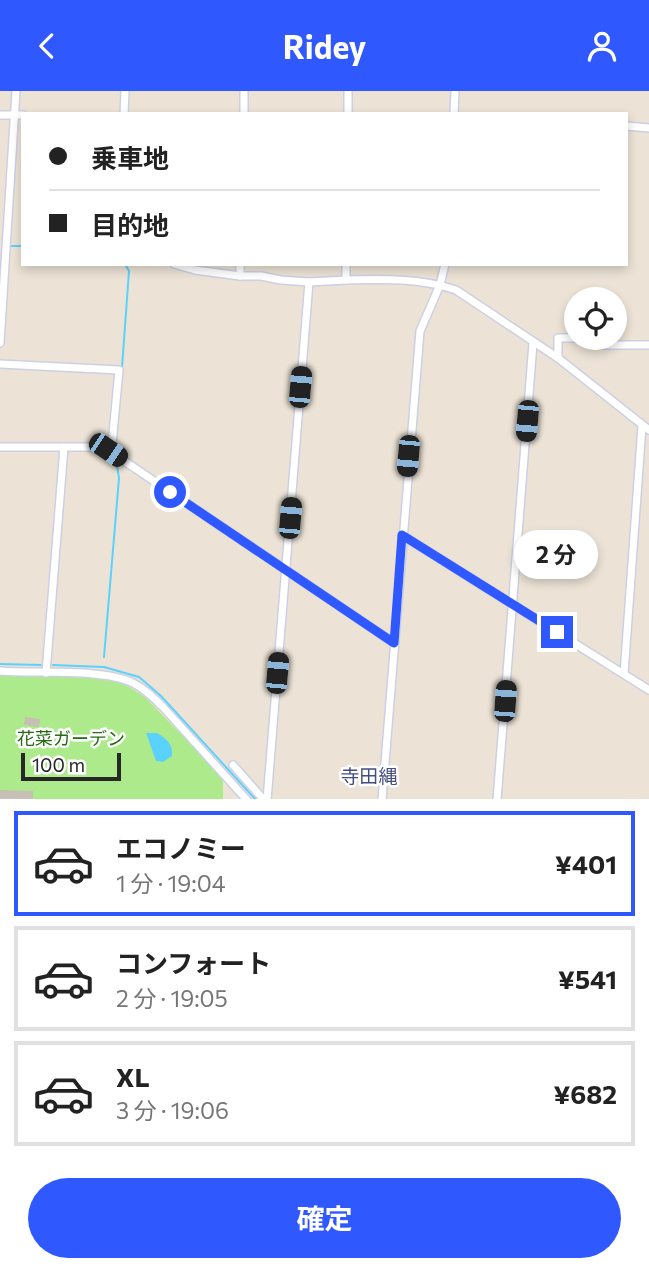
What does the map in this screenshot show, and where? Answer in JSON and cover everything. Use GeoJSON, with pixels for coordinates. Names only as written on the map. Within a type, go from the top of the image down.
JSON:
{"type":"FeatureCollection","features":[{"type":"Feature","properties":{"kind":"street"},"geometry":{"type":"LineString","coordinates":[[0,343],[19,115],[16,91]]}},
{"type":"Feature","properties":{"kind":"street"},"geometry":{"type":"LineString","coordinates":[[124,112],[125,91]]}},
{"type":"Feature","properties":{"kind":"street"},"geometry":{"type":"LineString","coordinates":[[244,91],[244,112]]}},
{"type":"Feature","properties":{"kind":"street"},"geometry":{"type":"LineString","coordinates":[[348,91],[348,112]]}},
{"type":"Feature","properties":{"kind":"street"},"geometry":{"type":"LineString","coordinates":[[454,91],[454,112]]}},
{"type":"Feature","properties":{"kind":"street"},"geometry":{"type":"LineString","coordinates":[[0,115],[19,115]]}},
{"type":"Feature","properties":{"kind":"street"},"geometry":{"type":"LineString","coordinates":[[628,126],[649,128]]}},
{"type":"Feature","properties":{"kind":"street"},"geometry":{"type":"LineString","coordinates":[[181,266],[240,276],[261,275],[281,280],[401,280],[456,290],[558,358],[646,428],[624,674]]}},
{"type":"Feature","properties":{"kind":"street"},"geometry":{"type":"LineString","coordinates":[[240,266],[240,276]]}},
{"type":"Feature","properties":{"kind":"street"},"geometry":{"type":"LineString","coordinates":[[346,266],[346,280]]}},
{"type":"Feature","properties":{"kind":"street"},"geometry":{"type":"LineString","coordinates":[[382,799],[420,331],[440,285],[445,266]]}},
{"type":"Feature","properties":{"kind":"street"},"geometry":{"type":"LineString","coordinates":[[266,799],[309,282]]}},
{"type":"Feature","properties":{"kind":"street"},"geometry":{"type":"LineString","coordinates":[[558,358],[558,338],[589,338],[603,345],[649,345]]}},
{"type":"Feature","properties":{"kind":"street"},"geometry":{"type":"LineString","coordinates":[[497,799],[533,343]]}},
{"type":"Feature","properties":{"kind":"street"},"geometry":{"type":"LineString","coordinates":[[0,364],[119,370],[112,444],[108,450]]}},
{"type":"Feature","properties":{"kind":"street"},"geometry":{"type":"LineString","coordinates":[[0,447],[96,447],[108,450],[394,643]]}},
{"type":"Feature","properties":{"kind":"street"},"geometry":{"type":"LineString","coordinates":[[46,673],[64,447]]}},
{"type":"Feature","properties":{"kind":"street"},"geometry":{"type":"LineString","coordinates":[[402,535],[649,690]]}},
{"type":"Feature","properties":{"kind":"street"},"geometry":{"type":"LineString","coordinates":[[0,671],[98,675],[131,683],[148,693],[239,779],[265,799]]}},
{"type":"Feature","properties":{"kind":"street"},"geometry":{"type":"LineString","coordinates":[[233,765],[247,799]]}},
{"type":"Feature","properties":{"kind":"green space","name":"花菜ガーデン"},"geometry":{"type":"Polygon","coordinates":[[[0,674],[116,679],[145,697],[223,778],[223,799],[0,799],[0,674]]]}},
{"type":"Feature","properties":{"kind":"water"},"geometry":{"type":"Polygon","coordinates":[[[146,733],[157,733],[171,748],[172,756],[163,762],[156,761],[146,733]]]}},
{"type":"Feature","properties":{"kind":"building"},"geometry":{"type":"Polygon","coordinates":[[[26,718],[39,720],[38,726],[25,724],[26,718]]]}},
{"type":"Feature","properties":{"kind":"building"},"geometry":{"type":"Polygon","coordinates":[[[0,791],[32,792],[32,799],[0,799],[0,791]]]}},
{"type":"Feature","properties":{"kind":"waterway"},"geometry":{"type":"LineString","coordinates":[[8,246],[21,246]]}},
{"type":"Feature","properties":{"kind":"waterway"},"geometry":{"type":"LineString","coordinates":[[121,381],[129,271],[126,266]]}},
{"type":"Feature","properties":{"kind":"waterway"},"geometry":{"type":"LineString","coordinates":[[104,657],[119,478],[116,460]]}},
{"type":"Feature","properties":{"kind":"waterway"},"geometry":{"type":"LineString","coordinates":[[0,664],[41,665]]}},
{"type":"Feature","properties":{"kind":"waterway"},"geometry":{"type":"LineString","coordinates":[[53,665],[104,667],[139,677],[161,696],[255,799]]}},
{"type":"Feature","properties":{"kind":"district","name":"寺田縄"},"geometry":{"type":"Point","coordinates":[369,775]}},
{"type":"Feature","properties":{"kind":"route"},"geometry":{"type":"LineString","coordinates":[[170,492],[394,643],[402,535],[557,632]]}}]}
